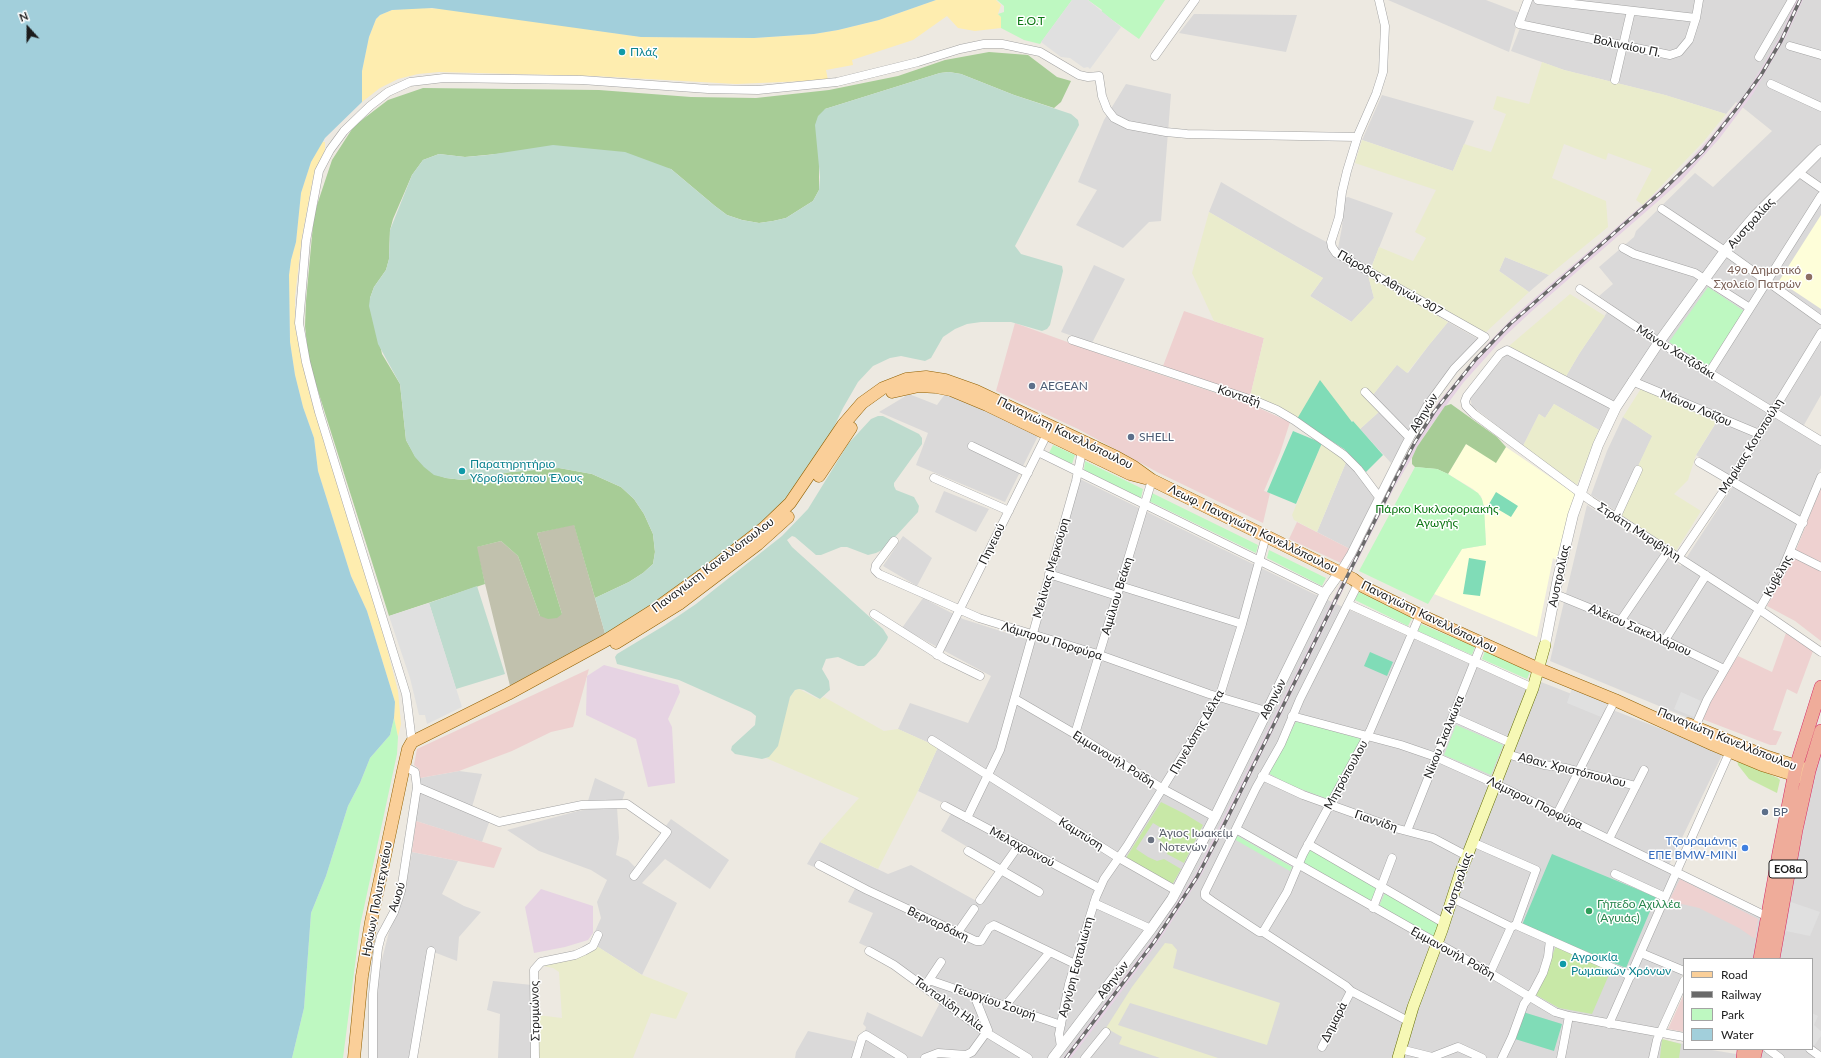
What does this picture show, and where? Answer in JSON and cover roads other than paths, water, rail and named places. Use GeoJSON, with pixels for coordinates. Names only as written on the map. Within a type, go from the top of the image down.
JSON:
{"type":"FeatureCollection","features":[{"type":"Feature","properties":{"kind":"highway","name":"ΕΟ8α"},"geometry":{"type":"LineString","coordinates":[[1760,958],[1768,917],[1821,687]]}},
{"type":"Feature","properties":{"kind":"highway","name":"ΕΟ8α"},"geometry":{"type":"LineString","coordinates":[[1773,958],[1796,830],[1802,773],[1821,731]]}},
{"type":"Feature","properties":{"kind":"main road","name":"Παναγιώτη Κανελλόπουλου"},"geometry":{"type":"LineString","coordinates":[[412,742],[508,694],[594,647],[640,619],[750,540],[778,516],[792,500],[835,436],[858,407],[878,391],[899,381],[926,378],[945,380],[963,386],[1116,457],[1134,467],[1152,480]]}},
{"type":"Feature","properties":{"kind":"main road","name":"Παναγιώτη Κανελλόπουλου"},"geometry":{"type":"LineString","coordinates":[[508,694],[568,669],[639,630],[679,604],[744,555],[770,534],[794,511],[864,412],[876,401],[892,392],[919,386],[946,388],[987,405],[1133,475],[1152,480]]}},
{"type":"Feature","properties":{"kind":"main road","name":"Λεωφ. Παναγιώτη Κανελλόπουλου"},"geometry":{"type":"LineString","coordinates":[[1152,480],[1356,581]]}},
{"type":"Feature","properties":{"kind":"main road","name":"Παναγιώτη Κανελλόπουλου"},"geometry":{"type":"LineString","coordinates":[[1356,581],[1365,580],[1540,665],[1730,751],[1802,773]]}},
{"type":"Feature","properties":{"kind":"main road","name":"Παναγιώτη Κανελλόπουλου"},"geometry":{"type":"LineString","coordinates":[[1356,581],[1420,615],[1482,643],[1695,727],[1802,773]]}},
{"type":"Feature","properties":{"kind":"main road","name":"Αυστραλίας"},"geometry":{"type":"LineString","coordinates":[[1399,1054],[1408,1021],[1437,944],[1472,842],[1533,688],[1545,645]]}},
{"type":"Feature","properties":{"kind":"main road","name":"Ηρώων Πολυτεχνείου"},"geometry":{"type":"LineString","coordinates":[[354,1058],[362,976],[371,922],[408,748],[412,742]]}},
{"type":"Feature","properties":{"kind":"street"},"geometry":{"type":"LineString","coordinates":[[1155,56],[1195,0]]}},
{"type":"Feature","properties":{"kind":"street","name":"Πάροδος Αθηνών 307"},"geometry":{"type":"LineString","coordinates":[[1379,0],[1384,22],[1383,70],[1376,94],[1357,137],[1344,183],[1339,217],[1331,242],[1334,250],[1427,306],[1485,337]]}},
{"type":"Feature","properties":{"kind":"street","name":"Βολιναίου Π."},"geometry":{"type":"LineString","coordinates":[[1528,0],[1519,24],[1623,44],[1658,53],[1676,54],[1688,42],[1696,18],[1699,0]]}},
{"type":"Feature","properties":{"kind":"street"},"geometry":{"type":"LineString","coordinates":[[1538,0],[1696,18]]}},
{"type":"Feature","properties":{"kind":"street"},"geometry":{"type":"LineString","coordinates":[[1759,57],[1792,0]]}},
{"type":"Feature","properties":{"kind":"street"},"geometry":{"type":"LineString","coordinates":[[1615,80],[1630,11]]}},
{"type":"Feature","properties":{"kind":"street"},"geometry":{"type":"LineString","coordinates":[[412,742],[407,698],[401,674],[338,478],[309,374],[300,330],[300,307],[304,256],[316,181],[330,150],[351,123],[370,106],[399,86],[418,80],[434,79],[542,79],[703,89],[758,90],[837,82],[918,62],[960,49],[997,44],[1015,45],[1037,51],[1082,76],[1099,76],[1102,96],[1106,109],[1114,118],[1128,125],[1159,131],[1187,134],[1357,137]]}},
{"type":"Feature","properties":{"kind":"street"},"geometry":{"type":"LineString","coordinates":[[1790,46],[1821,55]]}},
{"type":"Feature","properties":{"kind":"street"},"geometry":{"type":"LineString","coordinates":[[1770,84],[1821,107]]}},
{"type":"Feature","properties":{"kind":"street","name":"Αυστραλίας"},"geometry":{"type":"LineString","coordinates":[[1545,645],[1566,542],[1580,492],[1600,438],[1616,407],[1659,342],[1725,251],[1754,217],[1821,150]]}},
{"type":"Feature","properties":{"kind":"street"},"geometry":{"type":"LineString","coordinates":[[1798,172],[1821,188]]}},
{"type":"Feature","properties":{"kind":"street"},"geometry":{"type":"LineString","coordinates":[[1709,373],[1821,196]]}},
{"type":"Feature","properties":{"kind":"street"},"geometry":{"type":"LineString","coordinates":[[1662,209],[1725,251],[1821,320]]}},
{"type":"Feature","properties":{"kind":"street"},"geometry":{"type":"LineString","coordinates":[[1623,248],[1634,254],[1674,266],[1705,278],[1750,308]]}},
{"type":"Feature","properties":{"kind":"street","name":"Μάνου Χατζιδάκι"},"geometry":{"type":"LineString","coordinates":[[1580,289],[1659,342],[1821,441]]}},
{"type":"Feature","properties":{"kind":"street","name":"Μαρίκας Κοτοπούλη"},"geometry":{"type":"LineString","coordinates":[[1678,558],[1731,480],[1821,333]]}},
{"type":"Feature","properties":{"kind":"street","name":"Αθηνών"},"geometry":{"type":"LineString","coordinates":[[1053,1058],[1152,929],[1176,892],[1215,817],[1325,593],[1351,554],[1409,437],[1443,383],[1460,362],[1485,337]]}},
{"type":"Feature","properties":{"kind":"street","name":"Κονταξή"},"geometry":{"type":"LineString","coordinates":[[1072,340],[1278,410],[1344,455],[1358,469],[1379,497]]}},
{"type":"Feature","properties":{"kind":"street","name":"Στράτη Μυριβήλη"},"geometry":{"type":"LineString","coordinates":[[1616,407],[1519,355],[1506,350],[1500,354],[1467,396],[1465,402],[1468,408],[1478,417],[1616,518],[1760,610],[1821,652]]}},
{"type":"Feature","properties":{"kind":"street","name":"Μάνου Λοΐζου"},"geometry":{"type":"LineString","coordinates":[[1632,381],[1759,434]]}},
{"type":"Feature","properties":{"kind":"street"},"geometry":{"type":"LineString","coordinates":[[1365,392],[1409,437]]}},
{"type":"Feature","properties":{"kind":"street","name":"Πηνειού"},"geometry":{"type":"LineString","coordinates":[[937,655],[1047,434]]}},
{"type":"Feature","properties":{"kind":"street"},"geometry":{"type":"LineString","coordinates":[[972,446],[1028,473]]}},
{"type":"Feature","properties":{"kind":"street","name":"Μελίνας Μερκούρη"},"geometry":{"type":"LineString","coordinates":[[967,818],[998,754],[1078,472],[1082,451]]}},
{"type":"Feature","properties":{"kind":"street"},"geometry":{"type":"LineString","coordinates":[[1038,452],[1325,593]]}},
{"type":"Feature","properties":{"kind":"street"},"geometry":{"type":"LineString","coordinates":[[1699,462],[1803,523]]}},
{"type":"Feature","properties":{"kind":"street"},"geometry":{"type":"LineString","coordinates":[[1616,518],[1638,470]]}},
{"type":"Feature","properties":{"kind":"street","name":"Κυβέλης"},"geometry":{"type":"LineString","coordinates":[[1695,727],[1707,700],[1724,669],[1760,610],[1791,552],[1821,477]]}},
{"type":"Feature","properties":{"kind":"street"},"geometry":{"type":"LineString","coordinates":[[934,478],[1009,511]]}},
{"type":"Feature","properties":{"kind":"street","name":"Αιμίλιου Βεάκη"},"geometry":{"type":"LineString","coordinates":[[1075,734],[1152,480]]}},
{"type":"Feature","properties":{"kind":"street","name":"Πηνελόπης Δέλτα"},"geometry":{"type":"LineString","coordinates":[[1099,888],[1163,789],[1219,697],[1226,679],[1266,536]]}},
{"type":"Feature","properties":{"kind":"street","name":"Λάμπρου Πορφύρα"},"geometry":{"type":"LineString","coordinates":[[894,541],[876,565],[876,572],[959,610],[985,620],[1099,655],[1266,712]]}},
{"type":"Feature","properties":{"kind":"street"},"geometry":{"type":"LineString","coordinates":[[1621,620],[1668,551]]}},
{"type":"Feature","properties":{"kind":"street"},"geometry":{"type":"LineString","coordinates":[[1791,552],[1821,567]]}},
{"type":"Feature","properties":{"kind":"street"},"geometry":{"type":"LineString","coordinates":[[1049,574],[1117,596]]}},
{"type":"Feature","properties":{"kind":"street"},"geometry":{"type":"LineString","coordinates":[[1665,640],[1706,575]]}},
{"type":"Feature","properties":{"kind":"street"},"geometry":{"type":"LineString","coordinates":[[1351,991],[1346,986],[1263,932],[1259,932],[1212,901],[1205,894],[1262,776],[1281,744],[1292,716],[1348,604],[1356,581]]}},
{"type":"Feature","properties":{"kind":"street"},"geometry":{"type":"LineString","coordinates":[[1120,586],[1242,624]]}},
{"type":"Feature","properties":{"kind":"street","name":"Αλέκου Σακελλάριου"},"geometry":{"type":"LineString","coordinates":[[1555,594],[1621,620],[1724,669]]}},
{"type":"Feature","properties":{"kind":"street"},"geometry":{"type":"LineString","coordinates":[[1348,604],[1533,688]]}},
{"type":"Feature","properties":{"kind":"street"},"geometry":{"type":"LineString","coordinates":[[874,614],[937,655],[980,676]]}},
{"type":"Feature","properties":{"kind":"street","name":"Μητρόπουλου"},"geometry":{"type":"LineString","coordinates":[[1263,932],[1287,892],[1308,844],[1368,736],[1420,615]]}},
{"type":"Feature","properties":{"kind":"street","name":"Νίκου Σκαλκώτα"},"geometry":{"type":"LineString","coordinates":[[1407,831],[1482,643]]}},
{"type":"Feature","properties":{"kind":"street","name":"Εμμανουήλ Ροΐδη"},"geometry":{"type":"LineString","coordinates":[[1014,699],[1075,734],[1163,789],[1215,817]]}},
{"type":"Feature","properties":{"kind":"street"},"geometry":{"type":"LineString","coordinates":[[1557,814],[1615,700]]}},
{"type":"Feature","properties":{"kind":"street","name":"Λάμπρου Πορφύρα"},"geometry":{"type":"LineString","coordinates":[[1292,716],[1368,736],[1436,757],[1496,784],[1768,917]]}},
{"type":"Feature","properties":{"kind":"street"},"geometry":{"type":"LineString","coordinates":[[1452,717],[1511,743]]}},
{"type":"Feature","properties":{"kind":"street","name":"Καμπύση"},"geometry":{"type":"LineString","coordinates":[[932,740],[1119,858],[1176,892]]}},
{"type":"Feature","properties":{"kind":"street"},"geometry":{"type":"LineString","coordinates":[[1609,1024],[1730,751]]}},
{"type":"Feature","properties":{"kind":"street","name":"Αθαν. Χριστόπουλου"},"geometry":{"type":"LineString","coordinates":[[1507,754],[1544,765],[1578,771],[1636,786]]}},
{"type":"Feature","properties":{"kind":"street","name":"Αωού"},"geometry":{"type":"LineString","coordinates":[[373,1058],[373,994],[378,948],[381,936],[394,912],[401,891],[417,787],[415,772],[404,766]]}},
{"type":"Feature","properties":{"kind":"street"},"geometry":{"type":"LineString","coordinates":[[1609,839],[1644,770]]}},
{"type":"Feature","properties":{"kind":"street","name":"Γιαννίδη"},"geometry":{"type":"LineString","coordinates":[[1262,776],[1298,793],[1407,831],[1433,838],[1467,856]]}},
{"type":"Feature","properties":{"kind":"street"},"geometry":{"type":"LineString","coordinates":[[417,787],[499,822],[582,805],[627,804],[667,832],[634,876]]}},
{"type":"Feature","properties":{"kind":"street","name":"Μελαχροινού"},"geometry":{"type":"LineString","coordinates":[[945,806],[1099,888]]}},
{"type":"Feature","properties":{"kind":"street","name":"Εμμανουήλ Ροΐδη"},"geometry":{"type":"LineString","coordinates":[[1236,829],[1490,973],[1555,1012],[1609,1024],[1683,1037]]}},
{"type":"Feature","properties":{"kind":"street"},"geometry":{"type":"LineString","coordinates":[[1472,842],[1536,870],[1513,926],[1490,973]]}},
{"type":"Feature","properties":{"kind":"street"},"geometry":{"type":"LineString","coordinates":[[1308,844],[1444,923]]}},
{"type":"Feature","properties":{"kind":"street"},"geometry":{"type":"LineString","coordinates":[[980,900],[1019,845]]}},
{"type":"Feature","properties":{"kind":"street"},"geometry":{"type":"LineString","coordinates":[[968,851],[1039,892]]}},
{"type":"Feature","properties":{"kind":"street"},"geometry":{"type":"LineString","coordinates":[[1373,908],[1392,858]]}},
{"type":"Feature","properties":{"kind":"street","name":"Βερναρδάκη"},"geometry":{"type":"LineString","coordinates":[[819,865],[880,897],[980,942],[990,927],[994,925],[1049,953],[1075,964]]}},
{"type":"Feature","properties":{"kind":"street"},"geometry":{"type":"LineString","coordinates":[[1615,874],[1665,897]]}},
{"type":"Feature","properties":{"kind":"street","name":"Αργύρη Εφταλιώτη"},"geometry":{"type":"LineString","coordinates":[[1061,1047],[1059,1038],[1061,1025],[1075,964],[1099,888]]}},
{"type":"Feature","properties":{"kind":"street"},"geometry":{"type":"LineString","coordinates":[[1452,898],[1513,926],[1550,940],[1631,976]]}},
{"type":"Feature","properties":{"kind":"street"},"geometry":{"type":"LineString","coordinates":[[1094,903],[1152,929]]}},
{"type":"Feature","properties":{"kind":"street"},"geometry":{"type":"LineString","coordinates":[[958,932],[974,909]]}},
{"type":"Feature","properties":{"kind":"street","name":"Στρυμώνος"},"geometry":{"type":"LineString","coordinates":[[535,1058],[534,970],[541,962],[575,955],[584,951],[593,946],[598,935]]}},
{"type":"Feature","properties":{"kind":"street"},"geometry":{"type":"LineString","coordinates":[[1502,1058],[1512,1037],[1524,1004],[1535,988],[1547,962],[1550,940]]}},
{"type":"Feature","properties":{"kind":"street"},"geometry":{"type":"LineString","coordinates":[[413,1058],[431,951]]}},
{"type":"Feature","properties":{"kind":"street","name":"Τανταλίδη Ηλία"},"geometry":{"type":"LineString","coordinates":[[869,951],[927,983],[987,1033],[1028,1058]]}},
{"type":"Feature","properties":{"kind":"street"},"geometry":{"type":"LineString","coordinates":[[1005,1006],[1049,953]]}},
{"type":"Feature","properties":{"kind":"street"},"geometry":{"type":"LineString","coordinates":[[1641,953],[1683,971]]}},
{"type":"Feature","properties":{"kind":"street"},"geometry":{"type":"LineString","coordinates":[[927,983],[941,962]]}},
{"type":"Feature","properties":{"kind":"street","name":"Γεωργίου Σουρή"},"geometry":{"type":"LineString","coordinates":[[927,983],[974,995],[1061,1025]]}},
{"type":"Feature","properties":{"kind":"street"},"geometry":{"type":"LineString","coordinates":[[1654,1058],[1655,1044],[1683,983]]}},
{"type":"Feature","properties":{"kind":"street","name":"Δημαρά"},"geometry":{"type":"LineString","coordinates":[[1322,1047],[1351,991],[1408,1021]]}},
{"type":"Feature","properties":{"kind":"street"},"geometry":{"type":"LineString","coordinates":[[925,1058],[938,1053],[969,1054],[987,1033],[986,1024],[974,995]]}},
{"type":"Feature","properties":{"kind":"street"},"geometry":{"type":"LineString","coordinates":[[1561,1058],[1569,1016]]}},
{"type":"Feature","properties":{"kind":"street"},"geometry":{"type":"LineString","coordinates":[[1085,1058],[1106,1032]]}},
{"type":"Feature","properties":{"kind":"street"},"geometry":{"type":"LineString","coordinates":[[856,1058],[862,1038],[866,1035],[903,1058]]}},
{"type":"Feature","properties":{"kind":"street"},"geometry":{"type":"LineString","coordinates":[[1399,1054],[1432,1057],[1458,1047],[1482,1058]]}},
{"type":"Feature","properties":{"kind":"street"},"geometry":{"type":"LineString","coordinates":[[1769,1050],[1780,1058]]}},
{"type":"Feature","properties":{"kind":"street"},"geometry":{"type":"LineString","coordinates":[[1811,1050],[1821,1057]]}},
{"type":"Feature","properties":{"kind":"water"},"geometry":{"type":"Polygon","coordinates":[[[0,0],[936,0],[879,20],[838,30],[814,34],[754,38],[641,37],[432,8],[392,10],[380,15],[376,19],[369,37],[362,71],[362,102],[325,138],[311,162],[301,193],[296,242],[289,275],[290,342],[295,375],[303,407],[314,438],[318,471],[351,576],[367,611],[395,702],[394,718],[390,735],[370,758],[360,783],[348,806],[326,876],[311,913],[304,1008],[292,1058],[0,1058],[0,0]]]}},
{"type":"Feature","properties":{"kind":"railway"},"geometry":{"type":"LineString","coordinates":[[1066,1058],[1154,942],[1197,877],[1396,478],[1415,442],[1434,412],[1476,359],[1510,324],[1660,193],[1703,151],[1761,75],[1781,41],[1800,0]]}},
{"type":"Feature","properties":{"kind":"place","name":"Πλάζ"},"geometry":{"type":"Point","coordinates":[622,52]}},
{"type":"Feature","properties":{"kind":"place","name":"49ο Δημοτικό Σχολείο Πατρών"},"geometry":{"type":"Point","coordinates":[1809,277]}},
{"type":"Feature","properties":{"kind":"place","name":"AEGEAN"},"geometry":{"type":"Point","coordinates":[1032,386]}},
{"type":"Feature","properties":{"kind":"place","name":"SHELL"},"geometry":{"type":"Point","coordinates":[1131,437]}},
{"type":"Feature","properties":{"kind":"place","name":"Παρατηρητήριο Υδροβιοτόπου Έλους"},"geometry":{"type":"Point","coordinates":[462,471]}},
{"type":"Feature","properties":{"kind":"place","name":"BP"},"geometry":{"type":"Point","coordinates":[1765,812]}},
{"type":"Feature","properties":{"kind":"place","name":"Άγιος Ιωακείμ Νοτενών"},"geometry":{"type":"Point","coordinates":[1151,840]}},
{"type":"Feature","properties":{"kind":"place","name":"Τζουραμάνης ΕΠΕ BMW-MINI"},"geometry":{"type":"Point","coordinates":[1745,848]}},
{"type":"Feature","properties":{"kind":"place","name":"Γήπεδο Αχιλλέα (Αγυιάς)"},"geometry":{"type":"Point","coordinates":[1589,911]}},
{"type":"Feature","properties":{"kind":"place","name":"Αγροικία Ρωμαικών Χρόνων"},"geometry":{"type":"Point","coordinates":[1563,964]}},
{"type":"Feature","properties":{"kind":"park label","name":"E.O.T"},"geometry":{"type":"Point","coordinates":[1031,21]}},
{"type":"Feature","properties":{"kind":"park label","name":"Πάρκο Κυκλοφοριακής Αγωγής"},"geometry":{"type":"Point","coordinates":[1437,516]}}]}
